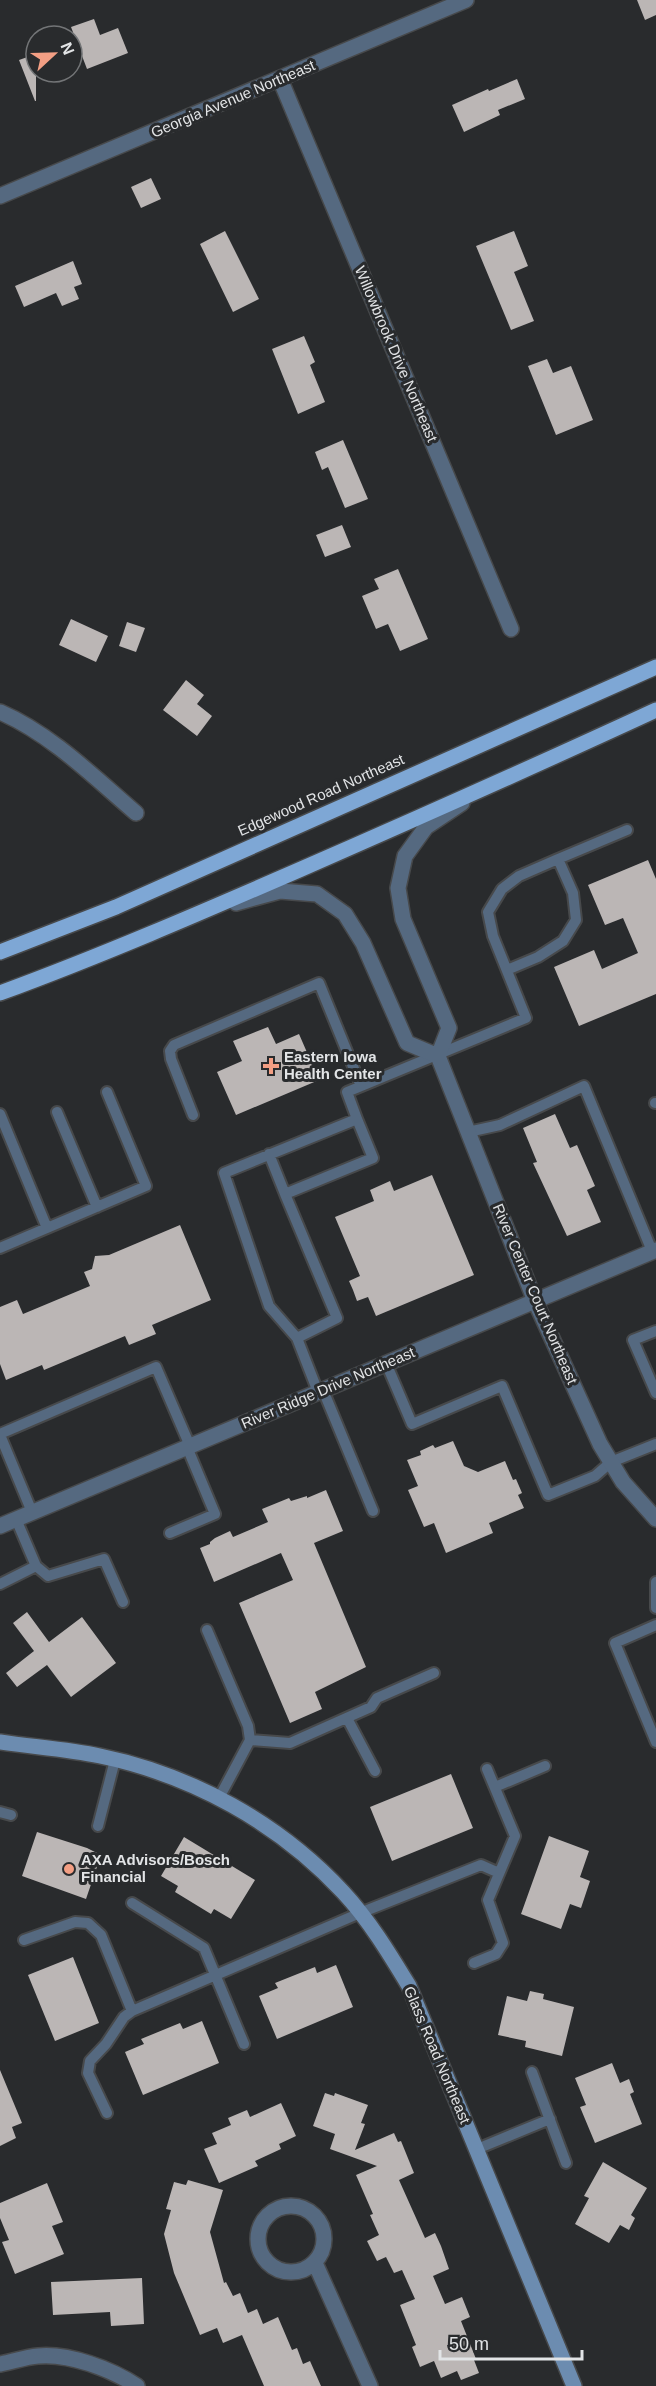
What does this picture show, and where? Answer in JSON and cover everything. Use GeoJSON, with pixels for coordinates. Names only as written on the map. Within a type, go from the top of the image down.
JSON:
{"type":"FeatureCollection","features":[{"type":"Feature","properties":{"kind":"main road","name":"Edgewood Road Northeast"},"geometry":{"type":"LineString","coordinates":[[0,952],[116,907],[656,667]]}},
{"type":"Feature","properties":{"kind":"main road"},"geometry":{"type":"LineString","coordinates":[[0,993],[203,912],[479,792],[656,710]]}},
{"type":"Feature","properties":{"kind":"street","name":"Georgia Avenue Northeast"},"geometry":{"type":"LineString","coordinates":[[0,196],[466,0]]}},
{"type":"Feature","properties":{"kind":"street","name":"Willowbrook Drive Northeast"},"geometry":{"type":"LineString","coordinates":[[280,80],[511,629]]}},
{"type":"Feature","properties":{"kind":"street"},"geometry":{"type":"LineString","coordinates":[[0,712],[13,717],[65,753],[136,813]]}},
{"type":"Feature","properties":{"kind":"street"},"geometry":{"type":"LineString","coordinates":[[203,912],[279,891],[317,894],[345,914],[363,943],[407,1043],[438,1056],[450,1028],[403,919],[398,888],[405,856],[426,827],[479,792]]}},
{"type":"Feature","properties":{"kind":"street","name":"River Center Court Northeast"},"geometry":{"type":"LineString","coordinates":[[438,1056],[535,1301],[600,1444],[623,1482],[656,1519]]}},
{"type":"Feature","properties":{"kind":"street","name":"River Ridge Drive Northeast"},"geometry":{"type":"LineString","coordinates":[[0,1526],[654,1251]]}},
{"type":"Feature","properties":{"kind":"street","name":"Glass Road Northeast"},"geometry":{"type":"LineString","coordinates":[[0,1742],[100,1756],[153,1771],[219,1798],[290,1841],[343,1892],[379,1938],[409,1986],[574,2386]]}},
{"type":"Feature","properties":{"kind":"street"},"geometry":{"type":"LineString","coordinates":[[291,2206],[303,2208],[312,2214],[319,2222],[324,2243],[315,2263],[296,2272],[285,2272],[267,2261],[261,2252],[259,2231],[271,2213],[291,2206]]}},
{"type":"Feature","properties":{"kind":"street"},"geometry":{"type":"LineString","coordinates":[[315,2263],[370,2386]]}},
{"type":"Feature","properties":{"kind":"street"},"geometry":{"type":"LineString","coordinates":[[0,2364],[39,2356],[80,2360],[123,2377],[137,2386]]}},
{"type":"Feature","properties":{"kind":"lane"},"geometry":{"type":"LineString","coordinates":[[285,1194],[374,1158],[347,1092],[526,1018],[493,936],[488,912],[502,889],[519,876],[627,830]]}},
{"type":"Feature","properties":{"kind":"lane"},"geometry":{"type":"LineString","coordinates":[[507,970],[538,957],[563,941],[576,920],[573,893],[558,859]]}},
{"type":"Feature","properties":{"kind":"lane"},"geometry":{"type":"LineString","coordinates":[[194,1115],[171,1059],[170,1052],[174,1045],[319,983],[361,1086]]}},
{"type":"Feature","properties":{"kind":"lane"},"geometry":{"type":"LineString","coordinates":[[468,1132],[500,1125],[584,1086],[654,1251]]}},
{"type":"Feature","properties":{"kind":"lane"},"geometry":{"type":"LineString","coordinates":[[0,1248],[146,1186],[106,1092]]}},
{"type":"Feature","properties":{"kind":"lane"},"geometry":{"type":"LineString","coordinates":[[57,1112],[97,1207]]}},
{"type":"Feature","properties":{"kind":"lane"},"geometry":{"type":"LineString","coordinates":[[0,1114],[47,1228]]}},
{"type":"Feature","properties":{"kind":"lane"},"geometry":{"type":"LineString","coordinates":[[357,1119],[224,1173],[269,1306],[297,1338],[372,1511]]}},
{"type":"Feature","properties":{"kind":"lane"},"geometry":{"type":"LineString","coordinates":[[269,1154],[337,1318],[297,1338]]}},
{"type":"Feature","properties":{"kind":"lane"},"geometry":{"type":"LineString","coordinates":[[656,1331],[633,1340],[656,1393]]}},
{"type":"Feature","properties":{"kind":"lane"},"geometry":{"type":"LineString","coordinates":[[386,1363],[412,1424],[502,1386],[548,1496],[595,1476],[611,1462],[656,1444]]}},
{"type":"Feature","properties":{"kind":"lane"},"geometry":{"type":"LineString","coordinates":[[32,1512],[0,1434],[156,1367],[215,1514],[170,1533]]}},
{"type":"Feature","properties":{"kind":"lane"},"geometry":{"type":"LineString","coordinates":[[16,1519],[36,1566],[48,1576],[104,1559],[123,1602]]}},
{"type":"Feature","properties":{"kind":"lane"},"geometry":{"type":"LineString","coordinates":[[0,1584],[36,1566]]}},
{"type":"Feature","properties":{"kind":"lane"},"geometry":{"type":"LineString","coordinates":[[656,1582],[656,1608]]}},
{"type":"Feature","properties":{"kind":"lane"},"geometry":{"type":"LineString","coordinates":[[656,1625],[615,1642],[656,1742]]}},
{"type":"Feature","properties":{"kind":"lane"},"geometry":{"type":"LineString","coordinates":[[207,1630],[248,1726],[250,1740],[219,1798]]}},
{"type":"Feature","properties":{"kind":"lane"},"geometry":{"type":"LineString","coordinates":[[250,1740],[290,1743],[371,1707],[377,1698],[434,1673]]}},
{"type":"Feature","properties":{"kind":"lane"},"geometry":{"type":"LineString","coordinates":[[347,1718],[375,1772]]}},
{"type":"Feature","properties":{"kind":"lane"},"geometry":{"type":"LineString","coordinates":[[98,1826],[115,1760]]}},
{"type":"Feature","properties":{"kind":"lane"},"geometry":{"type":"LineString","coordinates":[[495,1787],[546,1766]]}},
{"type":"Feature","properties":{"kind":"lane"},"geometry":{"type":"LineString","coordinates":[[474,1963],[496,1953],[503,1943],[488,1900],[515,1836],[487,1769]]}},
{"type":"Feature","properties":{"kind":"lane"},"geometry":{"type":"LineString","coordinates":[[0,1812],[11,1815]]}},
{"type":"Feature","properties":{"kind":"lane"},"geometry":{"type":"LineString","coordinates":[[107,2113],[88,2073],[90,2061],[106,2044],[124,2017],[132,2011],[360,1913],[481,1865],[499,1873]]}},
{"type":"Feature","properties":{"kind":"lane"},"geometry":{"type":"LineString","coordinates":[[132,1903],[204,1948],[244,2044]]}},
{"type":"Feature","properties":{"kind":"lane"},"geometry":{"type":"LineString","coordinates":[[24,1940],[75,1922],[88,1923],[101,1935],[132,2011]]}},
{"type":"Feature","properties":{"kind":"lane"},"geometry":{"type":"LineString","coordinates":[[532,2072],[566,2163]]}},
{"type":"Feature","properties":{"kind":"lane"},"geometry":{"type":"LineString","coordinates":[[477,2149],[550,2119]]}},
{"type":"Feature","properties":{"kind":"building"},"geometry":{"type":"Polygon","coordinates":[[[637,0],[656,0],[656,15],[645,20],[637,0]]]}},
{"type":"Feature","properties":{"kind":"building"},"geometry":{"type":"Polygon","coordinates":[[[94,19],[100,35],[118,28],[128,53],[87,69],[84,61],[84,24],[80,24],[94,19]]]}},
{"type":"Feature","properties":{"kind":"building"},"geometry":{"type":"Polygon","coordinates":[[[24,58],[24,73],[19,60],[24,58]]]}},
{"type":"Feature","properties":{"kind":"building"},"geometry":{"type":"Polygon","coordinates":[[[517,79],[525,99],[498,110],[500,115],[464,132],[452,105],[517,79]]]}},
{"type":"Feature","properties":{"kind":"building"},"geometry":{"type":"Polygon","coordinates":[[[28,84],[36,84],[35,101],[28,84]]]}},
{"type":"Feature","properties":{"kind":"building"},"geometry":{"type":"Polygon","coordinates":[[[151,178],[161,199],[141,208],[131,187],[151,178]]]}},
{"type":"Feature","properties":{"kind":"building"},"geometry":{"type":"Polygon","coordinates":[[[225,231],[259,299],[233,312],[200,244],[225,231]]]}},
{"type":"Feature","properties":{"kind":"building"},"geometry":{"type":"Polygon","coordinates":[[[514,231],[528,266],[514,272],[534,321],[511,330],[476,246],[514,231]]]}},
{"type":"Feature","properties":{"kind":"building"},"geometry":{"type":"Polygon","coordinates":[[[73,261],[82,284],[74,287],[79,299],[62,306],[56,293],[24,307],[15,286],[73,261]]]}},
{"type":"Feature","properties":{"kind":"building"},"geometry":{"type":"Polygon","coordinates":[[[304,336],[315,362],[310,365],[325,402],[298,414],[272,349],[304,336]]]}},
{"type":"Feature","properties":{"kind":"building"},"geometry":{"type":"Polygon","coordinates":[[[547,359],[553,373],[571,366],[593,420],[556,435],[528,366],[547,359]]]}},
{"type":"Feature","properties":{"kind":"building"},"geometry":{"type":"Polygon","coordinates":[[[343,440],[368,499],[345,508],[328,467],[322,470],[315,452],[343,440]]]}},
{"type":"Feature","properties":{"kind":"building"},"geometry":{"type":"Polygon","coordinates":[[[342,525],[351,547],[325,557],[316,535],[342,525]]]}},
{"type":"Feature","properties":{"kind":"building"},"geometry":{"type":"Polygon","coordinates":[[[398,569],[428,639],[400,651],[388,624],[376,629],[362,596],[379,589],[374,579],[398,569]]]}},
{"type":"Feature","properties":{"kind":"building"},"geometry":{"type":"Polygon","coordinates":[[[71,619],[108,636],[96,662],[59,645],[71,619]]]}},
{"type":"Feature","properties":{"kind":"building"},"geometry":{"type":"Polygon","coordinates":[[[127,622],[145,628],[136,652],[119,646],[127,622]]]}},
{"type":"Feature","properties":{"kind":"building"},"geometry":{"type":"Polygon","coordinates":[[[186,680],[204,695],[197,704],[212,716],[197,736],[163,710],[186,680]]]}},
{"type":"Feature","properties":{"kind":"building"},"geometry":{"type":"Polygon","coordinates":[[[648,860],[656,879],[656,994],[579,1026],[554,967],[594,950],[602,969],[638,953],[623,918],[605,925],[588,885],[648,860]]]}},
{"type":"Feature","properties":{"kind":"building","name":"Eastern Iowa Health Center"},"geometry":{"type":"Polygon","coordinates":[[[268,1027],[276,1044],[299,1034],[319,1080],[236,1115],[217,1072],[242,1061],[233,1041],[268,1027]]]}},
{"type":"Feature","properties":{"kind":"building"},"geometry":{"type":"Polygon","coordinates":[[[555,1114],[570,1148],[577,1145],[595,1186],[587,1190],[601,1222],[567,1236],[533,1163],[537,1162],[523,1128],[555,1114]]]}},
{"type":"Feature","properties":{"kind":"building"},"geometry":{"type":"Polygon","coordinates":[[[432,1175],[474,1275],[376,1316],[368,1297],[357,1301],[349,1281],[360,1276],[335,1217],[374,1201],[370,1190],[390,1181],[394,1191],[432,1175]]]}},
{"type":"Feature","properties":{"kind":"building"},"geometry":{"type":"Polygon","coordinates":[[[180,1225],[211,1300],[152,1325],[156,1334],[129,1345],[125,1336],[44,1370],[42,1365],[6,1380],[0,1364],[0,1307],[17,1300],[23,1314],[90,1286],[84,1272],[92,1269],[95,1256],[109,1255],[180,1225]]]}},
{"type":"Feature","properties":{"kind":"building"},"geometry":{"type":"Polygon","coordinates":[[[453,1441],[464,1466],[478,1472],[505,1461],[513,1480],[516,1479],[522,1493],[518,1495],[524,1508],[489,1523],[493,1533],[446,1553],[434,1523],[424,1527],[408,1490],[418,1486],[407,1460],[421,1455],[420,1451],[433,1445],[435,1448],[453,1441]]]}},
{"type":"Feature","properties":{"kind":"building"},"geometry":{"type":"Polygon","coordinates":[[[326,1490],[343,1531],[314,1543],[366,1667],[315,1692],[322,1709],[290,1723],[239,1603],[293,1580],[281,1553],[214,1582],[200,1548],[230,1531],[233,1537],[268,1522],[262,1509],[289,1498],[291,1501],[307,1496],[307,1498],[326,1490]]]}},
{"type":"Feature","properties":{"kind":"building"},"geometry":{"type":"Polygon","coordinates":[[[27,1612],[49,1642],[82,1617],[116,1663],[71,1697],[47,1665],[17,1687],[6,1673],[34,1651],[13,1623],[27,1612]]]}},
{"type":"Feature","properties":{"kind":"building"},"geometry":{"type":"Polygon","coordinates":[[[451,1774],[473,1828],[392,1861],[370,1807],[451,1774]]]}},
{"type":"Feature","properties":{"kind":"building"},"geometry":{"type":"Polygon","coordinates":[[[37,1832],[87,1848],[101,1855],[86,1899],[22,1876],[37,1832]]]}},
{"type":"Feature","properties":{"kind":"building"},"geometry":{"type":"Polygon","coordinates":[[[549,1836],[589,1851],[580,1877],[590,1881],[581,1908],[570,1904],[561,1929],[521,1914],[549,1836]]]}},
{"type":"Feature","properties":{"kind":"building"},"geometry":{"type":"Polygon","coordinates":[[[184,1837],[255,1880],[231,1919],[214,1909],[211,1914],[175,1892],[178,1886],[161,1876],[184,1837]]]}},
{"type":"Feature","properties":{"kind":"building"},"geometry":{"type":"Polygon","coordinates":[[[73,1957],[99,2023],[55,2041],[28,1975],[73,1957]]]}},
{"type":"Feature","properties":{"kind":"building"},"geometry":{"type":"Polygon","coordinates":[[[336,1965],[353,2007],[277,2039],[259,1996],[278,1988],[275,1983],[315,1967],[317,1973],[336,1965]]]}},
{"type":"Feature","properties":{"kind":"building"},"geometry":{"type":"Polygon","coordinates":[[[530,1991],[544,1994],[543,1999],[574,2007],[562,2056],[525,2047],[526,2041],[498,2035],[507,1996],[527,2001],[530,1991]]]}},
{"type":"Feature","properties":{"kind":"building"},"geometry":{"type":"Polygon","coordinates":[[[202,2021],[219,2063],[143,2095],[125,2052],[144,2044],[141,2039],[180,2023],[183,2029],[202,2021]]]}},
{"type":"Feature","properties":{"kind":"building"},"geometry":{"type":"Polygon","coordinates":[[[612,2063],[620,2083],[629,2079],[634,2092],[630,2094],[642,2124],[595,2143],[580,2107],[586,2105],[575,2078],[612,2063]]]}},
{"type":"Feature","properties":{"kind":"building"},"geometry":{"type":"Polygon","coordinates":[[[0,2070],[22,2123],[12,2127],[16,2138],[0,2146],[0,2070]]]}},
{"type":"Feature","properties":{"kind":"building"},"geometry":{"type":"Polygon","coordinates":[[[325,2093],[334,2096],[335,2093],[368,2105],[361,2123],[365,2124],[355,2150],[394,2133],[398,2142],[401,2141],[414,2173],[399,2180],[425,2238],[435,2233],[441,2246],[449,2269],[433,2276],[445,2304],[462,2297],[470,2317],[461,2321],[479,2373],[461,2380],[457,2371],[441,2378],[434,2361],[420,2367],[412,2347],[416,2345],[400,2305],[415,2299],[402,2270],[394,2273],[386,2257],[377,2261],[367,2241],[379,2235],[370,2215],[373,2214],[356,2175],[377,2166],[330,2149],[335,2134],[313,2126],[325,2093]]]}},
{"type":"Feature","properties":{"kind":"building"},"geometry":{"type":"Polygon","coordinates":[[[281,2103],[296,2136],[279,2144],[281,2149],[255,2161],[258,2166],[219,2183],[204,2149],[217,2144],[212,2133],[231,2125],[228,2118],[247,2110],[250,2117],[281,2103]]]}},
{"type":"Feature","properties":{"kind":"building"},"geometry":{"type":"Polygon","coordinates":[[[603,2162],[647,2188],[631,2215],[635,2218],[629,2230],[620,2225],[609,2243],[575,2224],[589,2198],[584,2196],[603,2162]]]}},
{"type":"Feature","properties":{"kind":"building"},"geometry":{"type":"Polygon","coordinates":[[[188,2180],[223,2190],[210,2232],[224,2283],[226,2282],[233,2296],[240,2293],[248,2313],[257,2309],[263,2324],[278,2317],[292,2350],[297,2348],[303,2364],[310,2361],[321,2386],[264,2386],[242,2335],[223,2343],[217,2328],[200,2335],[174,2273],[164,2234],[171,2210],[166,2209],[174,2182],[186,2185],[188,2180]]]}},
{"type":"Feature","properties":{"kind":"building"},"geometry":{"type":"Polygon","coordinates":[[[47,2183],[63,2222],[52,2226],[64,2254],[15,2274],[2,2242],[9,2240],[0,2218],[0,2203],[47,2183]]]}},
{"type":"Feature","properties":{"kind":"building"},"geometry":{"type":"Polygon","coordinates":[[[142,2278],[144,2324],[111,2326],[110,2312],[53,2315],[51,2282],[142,2278]]]}},
{"type":"Feature","properties":{"kind":"place","name":"Eastern Iowa Health Center"},"geometry":{"type":"Point","coordinates":[271,1066]}},
{"type":"Feature","properties":{"kind":"place","name":"AXA Advisors/Bosch Financial"},"geometry":{"type":"Point","coordinates":[69,1869]}}]}
